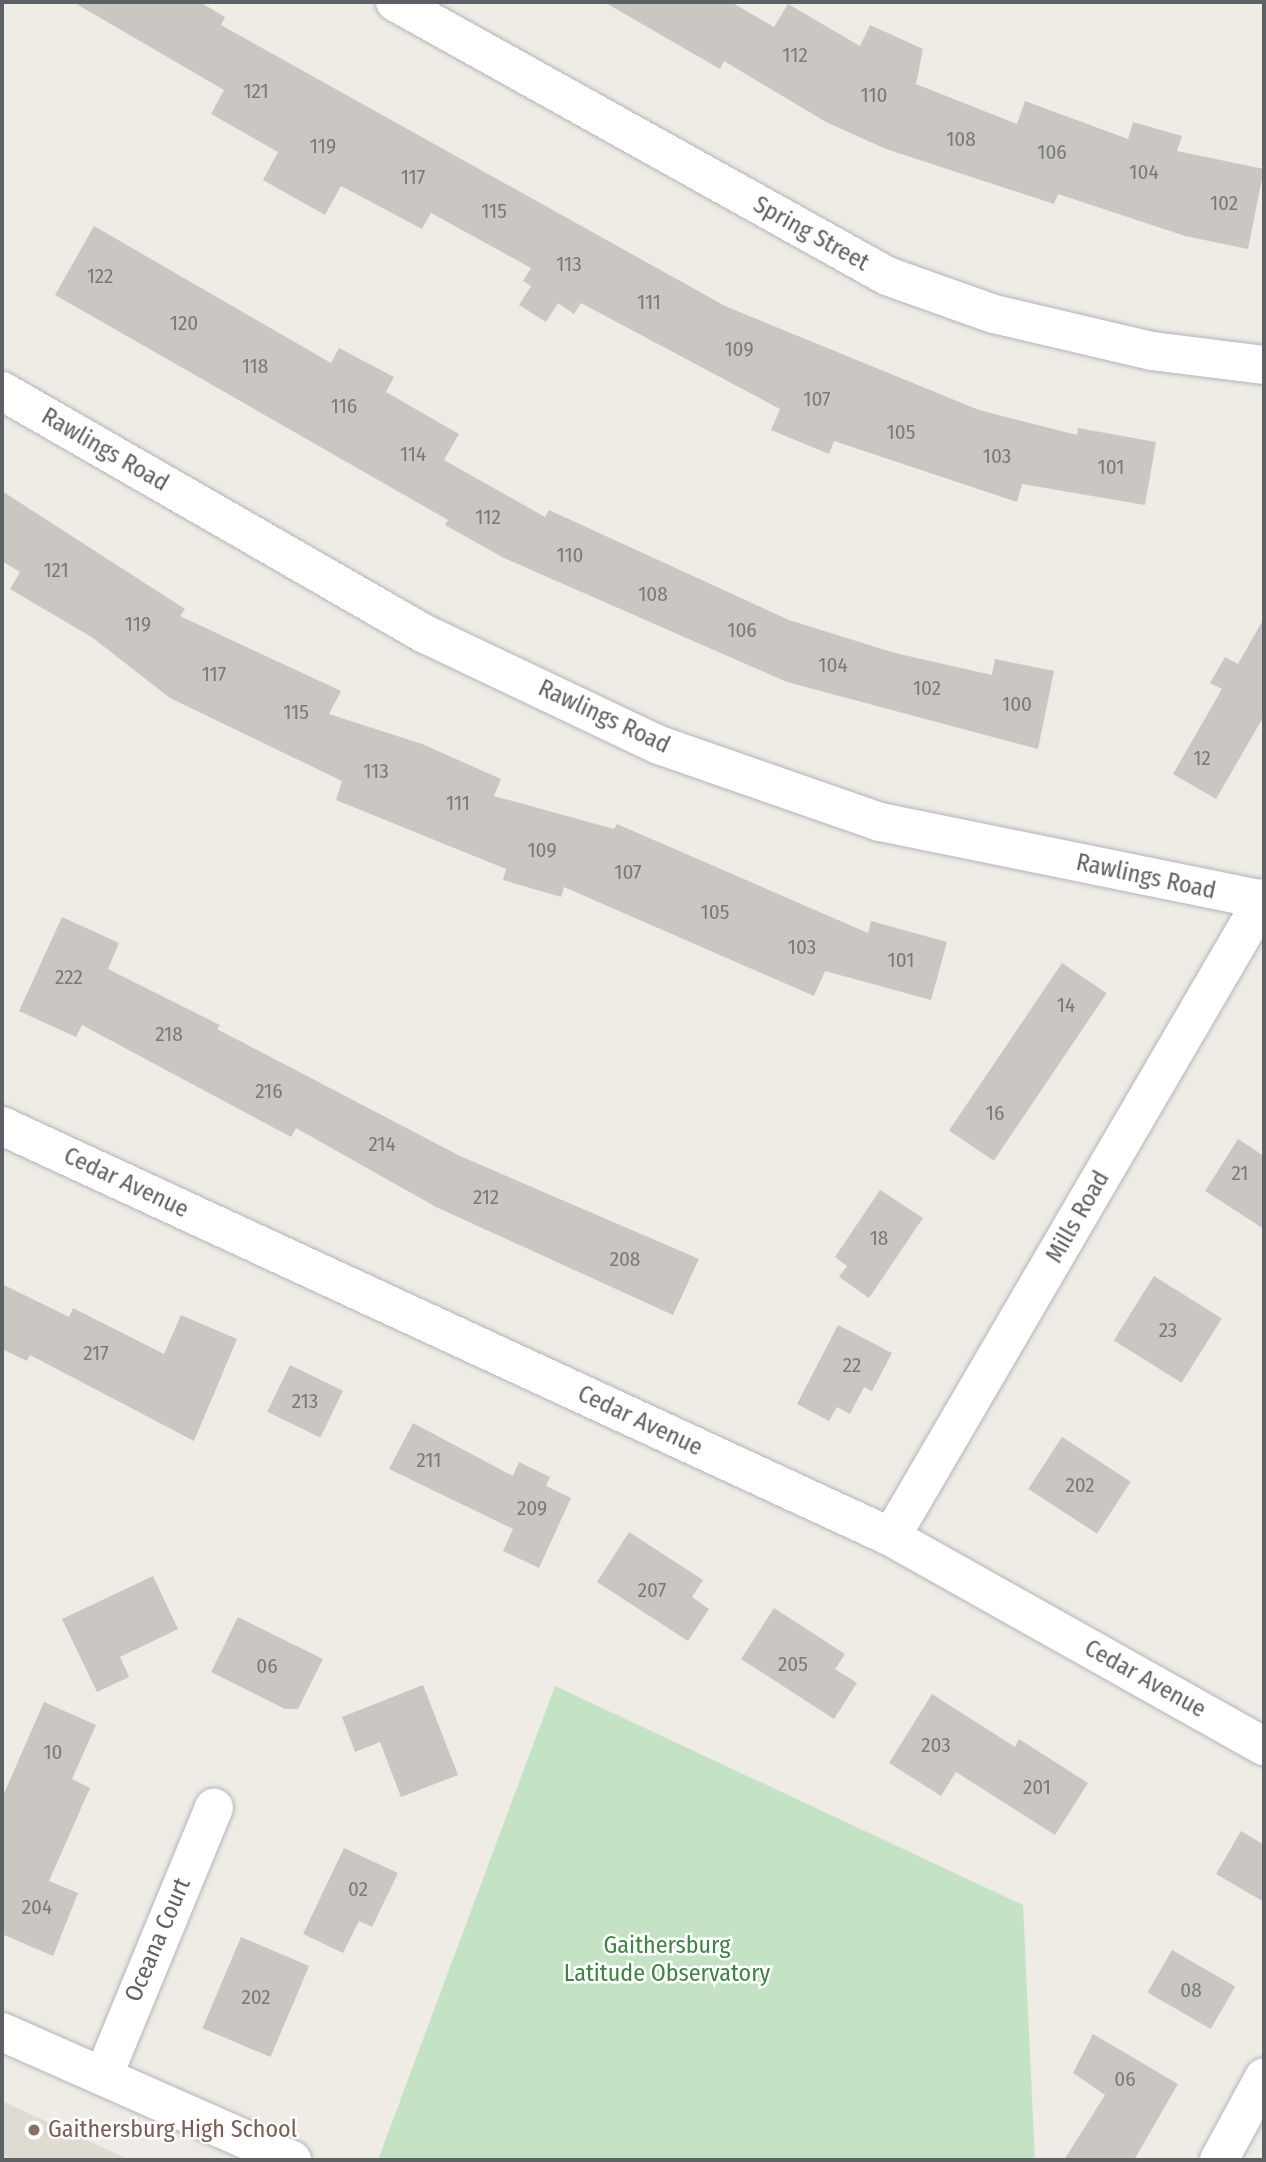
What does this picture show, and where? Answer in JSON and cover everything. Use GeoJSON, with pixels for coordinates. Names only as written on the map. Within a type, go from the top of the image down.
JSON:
{"type":"FeatureCollection","features":[{"type":"Feature","properties":{"kind":"street","name":"Spring Street"},"geometry":{"type":"LineString","coordinates":[[395,2],[887,276],[995,314],[1152,351],[1264,365]]}},
{"type":"Feature","properties":{"kind":"street","name":"Rawlings Road"},"geometry":{"type":"LineString","coordinates":[[2,391],[425,634],[659,745],[880,822],[1264,899]]}},
{"type":"Feature","properties":{"kind":"street","name":"Mills Road"},"geometry":{"type":"LineString","coordinates":[[891,1537],[1264,899]]}},
{"type":"Feature","properties":{"kind":"street","name":"Cedar Avenue"},"geometry":{"type":"LineString","coordinates":[[2,1126],[891,1537],[1264,1746]]}},
{"type":"Feature","properties":{"kind":"street","name":"Oceana Court"},"geometry":{"type":"LineString","coordinates":[[105,2072],[214,1808]]}},
{"type":"Feature","properties":{"kind":"street"},"geometry":{"type":"LineString","coordinates":[[2,2032],[105,2072],[292,2160]]}},
{"type":"Feature","properties":{"kind":"street"},"geometry":{"type":"LineString","coordinates":[[1219,2160],[1264,2077]]}},
{"type":"Feature","properties":{"kind":"shaded area","name":"Gaithersburg High School"},"geometry":{"type":"Polygon","coordinates":[[[2,2101],[130,2160],[2,2160],[2,2101]]]}},
{"type":"Feature","properties":{"kind":"green space","name":"Gaithersburg Latitude Observatory"},"geometry":{"type":"Polygon","coordinates":[[[555,1686],[1023,1905],[1035,2160],[378,2160],[555,1686]]]}},
{"type":"Feature","properties":{"kind":"building"},"geometry":{"type":"Polygon","coordinates":[[[73,2],[200,2],[225,17],[221,25],[725,306],[979,410],[1077,435],[1078,428],[1156,442],[1145,505],[1022,484],[1017,502],[834,441],[829,454],[771,430],[780,409],[581,303],[574,314],[558,303],[546,322],[519,305],[531,286],[523,281],[531,268],[431,213],[422,229],[341,186],[325,215],[263,180],[278,152],[211,114],[224,90],[73,2]]]}},
{"type":"Feature","properties":{"kind":"building"},"geometry":{"type":"Polygon","coordinates":[[[604,2],[731,2],[774,27],[788,4],[860,46],[870,25],[923,49],[916,84],[1017,124],[1025,101],[1128,139],[1133,122],[1182,136],[1177,151],[1264,169],[1248,249],[1185,236],[1058,194],[1054,204],[886,149],[826,122],[724,61],[720,69],[604,2]]]}},
{"type":"Feature","properties":{"kind":"building"},"geometry":{"type":"Polygon","coordinates":[[[94,226],[331,363],[339,348],[394,377],[386,392],[459,434],[444,460],[545,517],[549,510],[789,620],[895,653],[992,675],[995,659],[1054,671],[1038,749],[787,682],[504,558],[445,525],[448,520],[55,295],[94,226]]]}},
{"type":"Feature","properties":{"kind":"building"},"geometry":{"type":"Polygon","coordinates":[[[2,491],[185,609],[180,616],[341,691],[329,714],[422,744],[501,779],[494,796],[614,829],[617,824],[868,933],[871,921],[947,942],[931,1000],[825,971],[814,996],[564,887],[561,897],[503,880],[506,869],[336,800],[342,781],[170,698],[93,638],[10,589],[20,572],[2,561],[2,491]]]}},
{"type":"Feature","properties":{"kind":"building"},"geometry":{"type":"Polygon","coordinates":[[[1264,618],[1264,716],[1216,799],[1173,774],[1222,689],[1210,683],[1225,657],[1238,664],[1264,618]]]}},
{"type":"Feature","properties":{"kind":"building"},"geometry":{"type":"Polygon","coordinates":[[[62,917],[119,943],[108,969],[220,1025],[217,1029],[460,1156],[699,1259],[673,1315],[436,1207],[296,1128],[291,1137],[82,1025],[76,1037],[19,1011],[62,917]]]}},
{"type":"Feature","properties":{"kind":"building"},"geometry":{"type":"Polygon","coordinates":[[[1062,963],[1107,993],[994,1161],[949,1130],[1062,963]]]}},
{"type":"Feature","properties":{"kind":"building"},"geometry":{"type":"Polygon","coordinates":[[[1238,1139],[1264,1156],[1264,1229],[1205,1191],[1238,1139]]]}},
{"type":"Feature","properties":{"kind":"building"},"geometry":{"type":"Polygon","coordinates":[[[880,1190],[923,1218],[869,1298],[839,1277],[847,1266],[835,1257],[880,1190]]]}},
{"type":"Feature","properties":{"kind":"building"},"geometry":{"type":"Polygon","coordinates":[[[1154,1276],[1222,1318],[1182,1383],[1114,1340],[1154,1276]]]}},
{"type":"Feature","properties":{"kind":"building"},"geometry":{"type":"Polygon","coordinates":[[[2,1284],[69,1317],[73,1308],[164,1354],[181,1315],[237,1339],[194,1441],[30,1355],[27,1361],[2,1349],[2,1284]]]}},
{"type":"Feature","properties":{"kind":"building"},"geometry":{"type":"Polygon","coordinates":[[[838,1325],[892,1353],[872,1391],[864,1387],[850,1414],[837,1407],[829,1421],[797,1404],[838,1325]]]}},
{"type":"Feature","properties":{"kind":"building"},"geometry":{"type":"Polygon","coordinates":[[[290,1365],[343,1391],[320,1438],[267,1412],[290,1365]]]}},
{"type":"Feature","properties":{"kind":"building"},"geometry":{"type":"Polygon","coordinates":[[[413,1423],[513,1476],[519,1462],[550,1477],[546,1486],[571,1498],[539,1568],[503,1551],[513,1529],[389,1469],[413,1423]]]}},
{"type":"Feature","properties":{"kind":"building"},"geometry":{"type":"Polygon","coordinates":[[[1062,1437],[1131,1482],[1097,1534],[1028,1489],[1062,1437]]]}},
{"type":"Feature","properties":{"kind":"building"},"geometry":{"type":"Polygon","coordinates":[[[629,1532],[703,1580],[692,1597],[709,1609],[688,1641],[597,1582],[629,1532]]]}},
{"type":"Feature","properties":{"kind":"building"},"geometry":{"type":"Polygon","coordinates":[[[153,1576],[178,1629],[120,1657],[129,1677],[97,1692],[62,1619],[153,1576]]]}},
{"type":"Feature","properties":{"kind":"building"},"geometry":{"type":"Polygon","coordinates":[[[774,1608],[845,1654],[835,1669],[857,1683],[834,1719],[741,1659],[774,1608]]]}},
{"type":"Feature","properties":{"kind":"building"},"geometry":{"type":"Polygon","coordinates":[[[238,1617],[323,1659],[298,1709],[285,1709],[211,1672],[238,1617]]]}},
{"type":"Feature","properties":{"kind":"building"},"geometry":{"type":"Polygon","coordinates":[[[423,1685],[458,1775],[401,1797],[380,1742],[355,1752],[342,1717],[423,1685]]]}},
{"type":"Feature","properties":{"kind":"building"},"geometry":{"type":"Polygon","coordinates":[[[932,1694],[1015,1747],[1019,1739],[1088,1783],[1055,1835],[956,1772],[941,1796],[889,1763],[932,1694]]]}},
{"type":"Feature","properties":{"kind":"building"},"geometry":{"type":"Polygon","coordinates":[[[44,1702],[96,1725],[72,1779],[90,1788],[49,1881],[78,1893],[53,1956],[2,1934],[2,1798],[44,1702]]]}},
{"type":"Feature","properties":{"kind":"building"},"geometry":{"type":"Polygon","coordinates":[[[1241,1831],[1264,1845],[1264,1902],[1216,1874],[1241,1831]]]}},
{"type":"Feature","properties":{"kind":"building"},"geometry":{"type":"Polygon","coordinates":[[[344,1848],[398,1873],[372,1927],[359,1921],[343,1953],[303,1934],[344,1848]]]}},
{"type":"Feature","properties":{"kind":"building"},"geometry":{"type":"Polygon","coordinates":[[[241,1937],[309,1966],[270,2057],[202,2028],[241,1937]]]}},
{"type":"Feature","properties":{"kind":"building"},"geometry":{"type":"Polygon","coordinates":[[[1172,1950],[1235,1986],[1211,2029],[1148,1992],[1172,1950]]]}},
{"type":"Feature","properties":{"kind":"building"},"geometry":{"type":"Polygon","coordinates":[[[1093,2034],[1178,2084],[1134,2160],[1064,2160],[1105,2095],[1073,2073],[1093,2034]]]}},
{"type":"Feature","properties":{"kind":"place","name":"Gaithersburg High School"},"geometry":{"type":"Point","coordinates":[34,2130]}}]}
